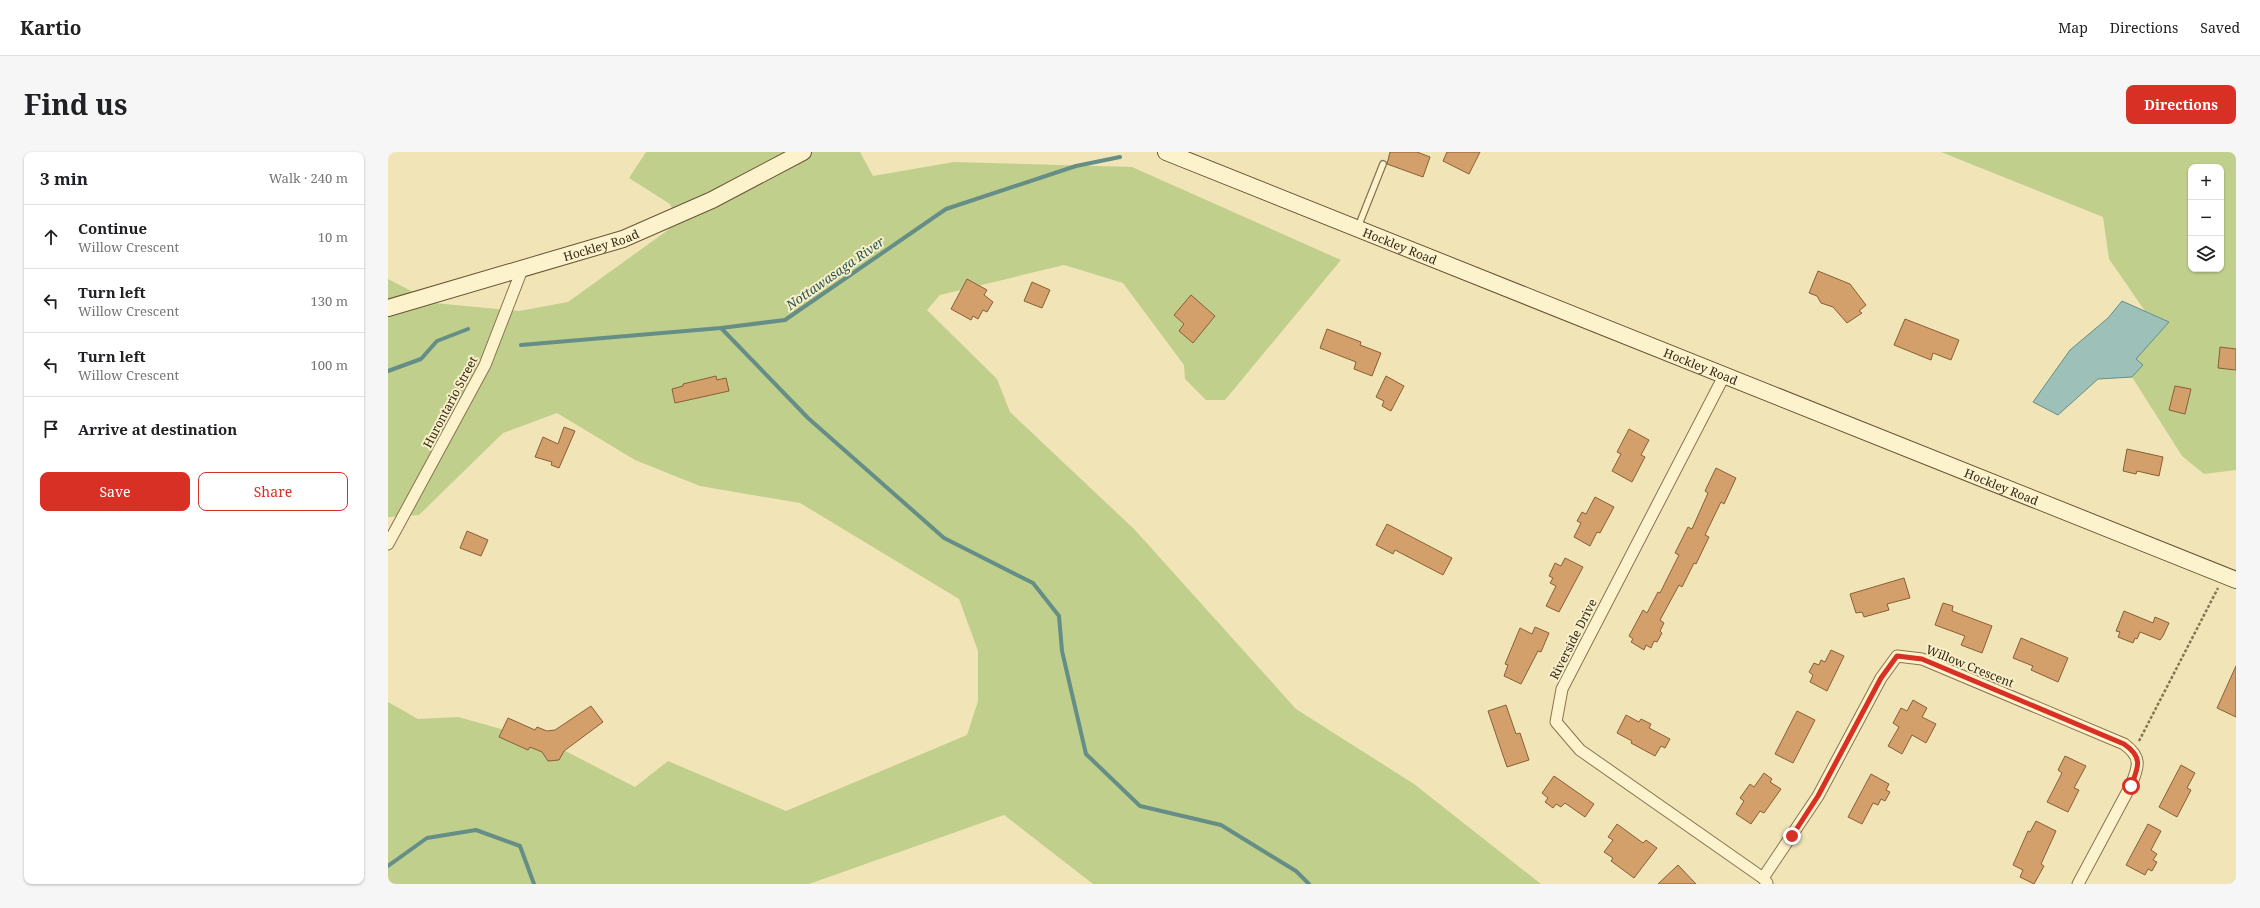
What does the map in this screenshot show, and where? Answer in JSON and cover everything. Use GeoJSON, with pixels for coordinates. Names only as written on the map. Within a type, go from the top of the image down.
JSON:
{"type":"FeatureCollection","features":[{"type":"Feature","properties":{"kind":"main road","name":"Hockley Road"},"geometry":{"type":"LineString","coordinates":[[388,308],[523,267],[599,248],[623,239],[712,200],[803,152]]}},
{"type":"Feature","properties":{"kind":"main road","name":"Hockley Road"},"geometry":{"type":"LineString","coordinates":[[1166,152],[2230,578]]}},
{"type":"Feature","properties":{"kind":"street","name":"Hurontario Street"},"geometry":{"type":"LineString","coordinates":[[388,544],[485,365],[523,267]]}},
{"type":"Feature","properties":{"kind":"street","name":"Riverside Drive"},"geometry":{"type":"LineString","coordinates":[[1724,376],[1562,688],[1556,722],[1580,750],[1766,881]]}},
{"type":"Feature","properties":{"kind":"street","name":"Willow Crescent"},"geometry":{"type":"LineString","coordinates":[[1766,881],[1818,796],[1881,678],[1897,656],[1922,659],[2124,744],[2132,750]]}},
{"type":"Feature","properties":{"kind":"street"},"geometry":{"type":"LineString","coordinates":[[2078,884],[2131,786],[2137,771],[2138,760],[2132,750]]}},
{"type":"Feature","properties":{"kind":"lane"},"geometry":{"type":"LineString","coordinates":[[1357,229],[1383,164]]}},
{"type":"Feature","properties":{"kind":"path"},"geometry":{"type":"LineString","coordinates":[[2132,750],[2140,739],[2230,578]]}},
{"type":"Feature","properties":{"kind":"green space"},"geometry":{"type":"Polygon","coordinates":[[[646,152],[860,152],[873,176],[954,162],[1132,167],[1341,260],[1225,400],[1206,400],[1185,379],[1184,365],[1123,283],[1064,265],[940,295],[927,310],[997,379],[1010,412],[1135,530],[1296,709],[1414,784],[1541,884],[1093,884],[1004,815],[809,884],[388,884],[388,702],[418,719],[458,717],[548,742],[635,787],[668,761],[786,811],[967,735],[978,701],[978,651],[959,599],[800,503],[700,486],[635,460],[557,413],[503,433],[419,515],[388,517],[388,279],[434,303],[519,311],[568,302],[668,230],[674,213],[670,204],[629,178],[646,152]]]}},
{"type":"Feature","properties":{"kind":"green space"},"geometry":{"type":"Polygon","coordinates":[[[1941,152],[2236,152],[2236,470],[2204,474],[2182,456],[2132,377],[2143,365],[2135,359],[2169,322],[2145,311],[2109,259],[2103,217],[1941,152]]]}},
{"type":"Feature","properties":{"kind":"water"},"geometry":{"type":"Polygon","coordinates":[[[2122,301],[2169,322],[2136,359],[2143,365],[2132,377],[2098,379],[2058,415],[2033,402],[2070,350],[2108,318],[2122,301]]]}},
{"type":"Feature","properties":{"kind":"building"},"geometry":{"type":"Polygon","coordinates":[[[1390,152],[1417,152],[1430,157],[1423,177],[1387,164],[1390,152]]]}},
{"type":"Feature","properties":{"kind":"building"},"geometry":{"type":"Polygon","coordinates":[[[1447,152],[1480,152],[1469,174],[1443,161],[1447,152]]]}},
{"type":"Feature","properties":{"kind":"building"},"geometry":{"type":"Polygon","coordinates":[[[1818,271],[1850,284],[1866,305],[1859,311],[1862,313],[1847,323],[1833,307],[1821,303],[1817,296],[1809,293],[1818,271]]]}},
{"type":"Feature","properties":{"kind":"building"},"geometry":{"type":"Polygon","coordinates":[[[967,279],[987,290],[984,295],[993,302],[987,312],[983,310],[978,319],[973,316],[971,320],[951,309],[967,279]]]}},
{"type":"Feature","properties":{"kind":"building"},"geometry":{"type":"Polygon","coordinates":[[[1032,282],[1050,290],[1042,308],[1024,301],[1032,282]]]}},
{"type":"Feature","properties":{"kind":"building"},"geometry":{"type":"Polygon","coordinates":[[[1191,295],[1215,316],[1193,343],[1179,331],[1184,324],[1174,315],[1191,295]]]}},
{"type":"Feature","properties":{"kind":"building"},"geometry":{"type":"Polygon","coordinates":[[[1905,319],[1959,340],[1951,360],[1933,353],[1931,360],[1894,345],[1905,319]]]}},
{"type":"Feature","properties":{"kind":"building"},"geometry":{"type":"Polygon","coordinates":[[[1327,329],[1361,342],[1360,345],[1381,353],[1372,376],[1354,369],[1356,362],[1320,348],[1327,329]]]}},
{"type":"Feature","properties":{"kind":"building"},"geometry":{"type":"Polygon","coordinates":[[[2220,347],[2236,349],[2236,370],[2218,368],[2220,347]]]}},
{"type":"Feature","properties":{"kind":"building"},"geometry":{"type":"Polygon","coordinates":[[[716,376],[717,380],[726,378],[729,391],[675,403],[672,389],[683,386],[683,384],[716,376]]]}},
{"type":"Feature","properties":{"kind":"building"},"geometry":{"type":"Polygon","coordinates":[[[1386,376],[1404,386],[1391,411],[1382,406],[1384,401],[1376,397],[1386,376]]]}},
{"type":"Feature","properties":{"kind":"building"},"geometry":{"type":"Polygon","coordinates":[[[2175,386],[2191,389],[2185,414],[2169,410],[2175,386]]]}},
{"type":"Feature","properties":{"kind":"building"},"geometry":{"type":"Polygon","coordinates":[[[564,427],[575,431],[559,468],[551,465],[552,462],[535,457],[543,437],[558,444],[564,427]]]}},
{"type":"Feature","properties":{"kind":"building"},"geometry":{"type":"Polygon","coordinates":[[[1629,429],[1649,440],[1641,455],[1645,457],[1632,482],[1612,471],[1621,454],[1617,452],[1629,429]]]}},
{"type":"Feature","properties":{"kind":"building"},"geometry":{"type":"Polygon","coordinates":[[[2127,449],[2163,457],[2159,476],[2137,471],[2136,474],[2123,471],[2127,449]]]}},
{"type":"Feature","properties":{"kind":"building"},"geometry":{"type":"Polygon","coordinates":[[[1716,468],[1736,478],[1724,504],[1721,502],[1705,535],[1709,537],[1696,564],[1694,563],[1682,587],[1679,585],[1660,620],[1664,623],[1660,631],[1662,633],[1657,642],[1654,641],[1651,648],[1646,645],[1644,650],[1631,642],[1633,639],[1629,636],[1643,610],[1647,613],[1658,592],[1660,593],[1679,555],[1675,553],[1688,527],[1692,529],[1708,493],[1705,491],[1716,468]]]}},
{"type":"Feature","properties":{"kind":"building"},"geometry":{"type":"Polygon","coordinates":[[[1595,497],[1614,507],[1600,533],[1597,532],[1590,546],[1574,537],[1581,523],[1577,521],[1582,512],[1586,514],[1595,497]]]}},
{"type":"Feature","properties":{"kind":"building"},"geometry":{"type":"Polygon","coordinates":[[[1387,524],[1452,558],[1443,575],[1395,550],[1393,554],[1376,545],[1387,524]]]}},
{"type":"Feature","properties":{"kind":"building"},"geometry":{"type":"Polygon","coordinates":[[[467,531],[488,540],[481,556],[460,548],[467,531]]]}},
{"type":"Feature","properties":{"kind":"building"},"geometry":{"type":"Polygon","coordinates":[[[1565,558],[1583,567],[1559,612],[1546,606],[1556,586],[1550,583],[1553,578],[1549,576],[1555,563],[1561,566],[1565,558]]]}},
{"type":"Feature","properties":{"kind":"building"},"geometry":{"type":"Polygon","coordinates":[[[1904,578],[1910,598],[1887,604],[1889,610],[1864,617],[1862,612],[1856,613],[1850,594],[1904,578]]]}},
{"type":"Feature","properties":{"kind":"building"},"geometry":{"type":"Polygon","coordinates":[[[1943,603],[1953,606],[1952,611],[1992,626],[1982,653],[1961,645],[1965,636],[1935,625],[1943,603]]]}},
{"type":"Feature","properties":{"kind":"building"},"geometry":{"type":"Polygon","coordinates":[[[2124,611],[2153,623],[2155,617],[2169,623],[2160,640],[2140,632],[2137,639],[2135,638],[2133,643],[2118,637],[2120,632],[2116,631],[2124,611]]]}},
{"type":"Feature","properties":{"kind":"building"},"geometry":{"type":"Polygon","coordinates":[[[1535,627],[1549,633],[1541,652],[1538,651],[1521,684],[1504,676],[1508,665],[1505,664],[1520,628],[1532,634],[1535,627]]]}},
{"type":"Feature","properties":{"kind":"building"},"geometry":{"type":"Polygon","coordinates":[[[2021,638],[2068,658],[2058,682],[2031,670],[2033,666],[2013,658],[2021,638]]]}},
{"type":"Feature","properties":{"kind":"building"},"geometry":{"type":"Polygon","coordinates":[[[1831,650],[1844,656],[1827,691],[1810,682],[1813,675],[1809,672],[1814,663],[1819,665],[1821,660],[1825,662],[1831,650]]]}},
{"type":"Feature","properties":{"kind":"building"},"geometry":{"type":"Polygon","coordinates":[[[2236,666],[2236,717],[2217,708],[2236,666]]]}},
{"type":"Feature","properties":{"kind":"building"},"geometry":{"type":"Polygon","coordinates":[[[1913,700],[1927,708],[1922,717],[1936,724],[1926,743],[1912,735],[1902,754],[1888,746],[1899,727],[1893,723],[1901,708],[1907,711],[1913,700]]]}},
{"type":"Feature","properties":{"kind":"building"},"geometry":{"type":"Polygon","coordinates":[[[1506,705],[1516,734],[1520,733],[1529,760],[1507,767],[1488,711],[1506,705]]]}},
{"type":"Feature","properties":{"kind":"building"},"geometry":{"type":"Polygon","coordinates":[[[591,706],[603,722],[564,751],[559,760],[548,761],[542,752],[530,747],[528,750],[499,737],[508,718],[535,730],[537,727],[547,731],[555,730],[591,706]]]}},
{"type":"Feature","properties":{"kind":"building"},"geometry":{"type":"Polygon","coordinates":[[[1797,711],[1815,720],[1793,763],[1775,754],[1797,711]]]}},
{"type":"Feature","properties":{"kind":"building"},"geometry":{"type":"Polygon","coordinates":[[[1626,715],[1639,722],[1641,719],[1651,724],[1649,728],[1670,739],[1665,748],[1661,746],[1655,756],[1631,743],[1632,741],[1617,733],[1626,715]]]}},
{"type":"Feature","properties":{"kind":"building"},"geometry":{"type":"Polygon","coordinates":[[[2065,756],[2086,766],[2074,788],[2079,790],[2068,812],[2047,802],[2062,773],[2058,770],[2065,756]]]}},
{"type":"Feature","properties":{"kind":"building"},"geometry":{"type":"Polygon","coordinates":[[[2181,765],[2195,773],[2187,788],[2191,790],[2177,817],[2159,807],[2181,765]]]}},
{"type":"Feature","properties":{"kind":"building"},"geometry":{"type":"Polygon","coordinates":[[[1764,773],[1772,779],[1770,782],[1781,789],[1764,813],[1760,811],[1751,824],[1736,814],[1744,801],[1740,798],[1750,784],[1754,787],[1764,773]]]}},
{"type":"Feature","properties":{"kind":"building"},"geometry":{"type":"Polygon","coordinates":[[[1871,774],[1889,784],[1886,790],[1890,792],[1885,801],[1881,799],[1878,805],[1873,803],[1862,824],[1848,817],[1871,774]]]}},
{"type":"Feature","properties":{"kind":"building"},"geometry":{"type":"Polygon","coordinates":[[[1554,776],[1594,804],[1585,817],[1565,803],[1561,807],[1556,804],[1553,808],[1545,802],[1548,798],[1542,793],[1554,776]]]}},
{"type":"Feature","properties":{"kind":"building"},"geometry":{"type":"Polygon","coordinates":[[[2036,821],[2056,831],[2041,864],[2044,866],[2034,884],[2020,877],[2023,870],[2013,865],[2028,831],[2030,832],[2036,821]]]}},
{"type":"Feature","properties":{"kind":"building"},"geometry":{"type":"Polygon","coordinates":[[[1617,824],[1643,843],[1646,840],[1657,848],[1634,878],[1611,861],[1613,858],[1604,852],[1613,840],[1608,837],[1617,824]]]}},
{"type":"Feature","properties":{"kind":"building"},"geometry":{"type":"Polygon","coordinates":[[[2148,824],[2161,831],[2151,850],[2157,854],[2153,860],[2157,862],[2152,871],[2148,869],[2145,875],[2126,865],[2148,824]]]}},
{"type":"Feature","properties":{"kind":"building"},"geometry":{"type":"Polygon","coordinates":[[[1678,865],[1696,884],[1658,884],[1678,865]]]}},
{"type":"Feature","properties":{"kind":"waterway","name":"Nottawasaga River"},"geometry":{"type":"LineString","coordinates":[[521,345],[721,328],[785,320],[946,209],[1076,166],[1120,157]]}},
{"type":"Feature","properties":{"kind":"waterway"},"geometry":{"type":"LineString","coordinates":[[721,328],[808,418],[944,538],[1033,583],[1059,616],[1062,651],[1086,754],[1140,806],[1221,825],[1296,871],[1309,884]]}},
{"type":"Feature","properties":{"kind":"waterway","name":"Nottawasaga River"},"geometry":{"type":"LineString","coordinates":[[388,371],[421,359],[437,341],[468,329]]}},
{"type":"Feature","properties":{"kind":"waterway"},"geometry":{"type":"LineString","coordinates":[[388,866],[427,838],[476,830],[520,846],[534,884]]}},
{"type":"Feature","properties":{"kind":"route"},"geometry":{"type":"LineString","coordinates":[[1792,836],[1818,796],[1881,678],[1897,656],[1922,659],[2124,744],[2132,750],[2138,760],[2137,771],[2131,786]]}}]}
